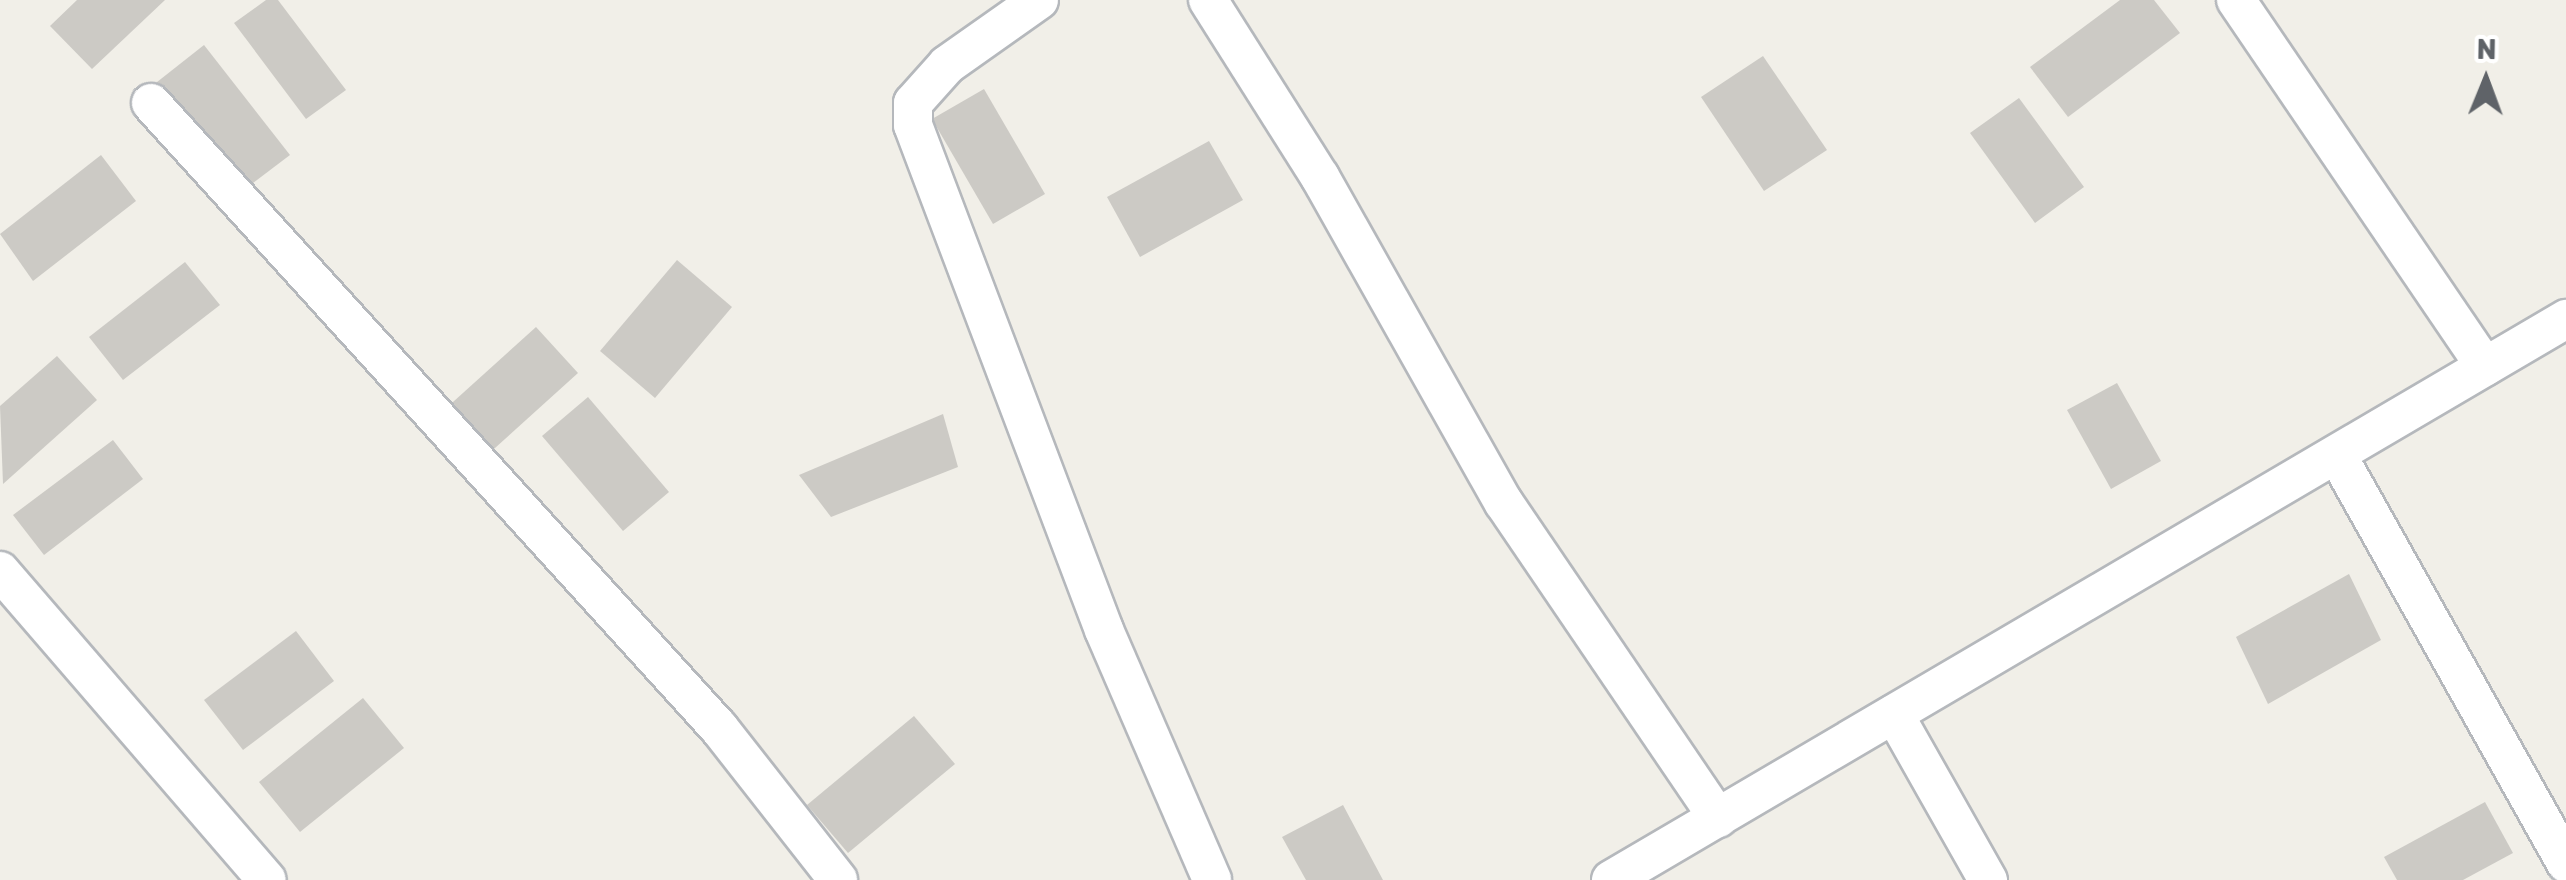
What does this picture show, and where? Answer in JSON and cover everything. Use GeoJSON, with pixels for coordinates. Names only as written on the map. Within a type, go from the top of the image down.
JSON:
{"type":"FeatureCollection","features":[{"type":"Feature","properties":{"kind":"street"},"geometry":{"type":"LineString","coordinates":[[1038,0],[947,65],[913,103],[913,125],[1104,630],[1212,880]]}},
{"type":"Feature","properties":{"kind":"street"},"geometry":{"type":"LineString","coordinates":[[1208,0],[1320,177],[1504,503],[1718,818]]}},
{"type":"Feature","properties":{"kind":"street"},"geometry":{"type":"LineString","coordinates":[[2236,0],[2485,367]]}},
{"type":"Feature","properties":{"kind":"street"},"geometry":{"type":"LineString","coordinates":[[151,103],[719,728],[838,880]]}},
{"type":"Feature","properties":{"kind":"street"},"geometry":{"type":"LineString","coordinates":[[1611,880],[2566,319]]}},
{"type":"Feature","properties":{"kind":"street"},"geometry":{"type":"LineString","coordinates":[[2337,454],[2566,862]]}},
{"type":"Feature","properties":{"kind":"street"},"geometry":{"type":"LineString","coordinates":[[0,571],[267,880]]}},
{"type":"Feature","properties":{"kind":"street"},"geometry":{"type":"LineString","coordinates":[[1894,714],[1988,880]]}},
{"type":"Feature","properties":{"kind":"building"},"geometry":{"type":"Polygon","coordinates":[[[77,0],[165,0],[92,69],[50,26],[77,0]]]}},
{"type":"Feature","properties":{"kind":"building"},"geometry":{"type":"Polygon","coordinates":[[[266,0],[278,0],[346,90],[306,119],[234,23],[266,0]]]}},
{"type":"Feature","properties":{"kind":"building"},"geometry":{"type":"Polygon","coordinates":[[[2120,0],[2154,0],[2180,33],[2068,117],[2030,67],[2120,0]]]}},
{"type":"Feature","properties":{"kind":"building"},"geometry":{"type":"Polygon","coordinates":[[[204,45],[290,155],[237,195],[152,86],[204,45]]]}},
{"type":"Feature","properties":{"kind":"building"},"geometry":{"type":"Polygon","coordinates":[[[1763,56],[1827,150],[1764,191],[1701,97],[1763,56]]]}},
{"type":"Feature","properties":{"kind":"building"},"geometry":{"type":"Polygon","coordinates":[[[984,89],[1045,194],[993,224],[932,119],[984,89]]]}},
{"type":"Feature","properties":{"kind":"building"},"geometry":{"type":"Polygon","coordinates":[[[2019,98],[2084,187],[2035,223],[1970,133],[2019,98]]]}},
{"type":"Feature","properties":{"kind":"building"},"geometry":{"type":"Polygon","coordinates":[[[1209,141],[1243,200],[1140,257],[1107,197],[1209,141]]]}},
{"type":"Feature","properties":{"kind":"building"},"geometry":{"type":"Polygon","coordinates":[[[101,155],[136,201],[33,281],[0,234],[101,155]]]}},
{"type":"Feature","properties":{"kind":"building"},"geometry":{"type":"Polygon","coordinates":[[[677,260],[732,307],[655,398],[600,351],[677,260]]]}},
{"type":"Feature","properties":{"kind":"building"},"geometry":{"type":"Polygon","coordinates":[[[185,262],[220,305],[123,380],[89,337],[185,262]]]}},
{"type":"Feature","properties":{"kind":"building"},"geometry":{"type":"Polygon","coordinates":[[[536,327],[578,373],[485,457],[443,411],[536,327]]]}},
{"type":"Feature","properties":{"kind":"building"},"geometry":{"type":"Polygon","coordinates":[[[57,356],[97,400],[3,484],[0,406],[57,356]]]}},
{"type":"Feature","properties":{"kind":"building"},"geometry":{"type":"Polygon","coordinates":[[[2117,383],[2161,461],[2111,489],[2067,410],[2117,383]]]}},
{"type":"Feature","properties":{"kind":"building"},"geometry":{"type":"Polygon","coordinates":[[[588,397],[669,492],[623,531],[542,436],[588,397]]]}},
{"type":"Feature","properties":{"kind":"building"},"geometry":{"type":"Polygon","coordinates":[[[943,414],[958,467],[831,517],[799,475],[943,414]]]}},
{"type":"Feature","properties":{"kind":"building"},"geometry":{"type":"Polygon","coordinates":[[[113,440],[143,479],[44,555],[13,515],[113,440]]]}},
{"type":"Feature","properties":{"kind":"building"},"geometry":{"type":"Polygon","coordinates":[[[2349,574],[2381,640],[2268,704],[2236,637],[2349,574]]]}},
{"type":"Feature","properties":{"kind":"building"},"geometry":{"type":"Polygon","coordinates":[[[296,631],[334,681],[243,750],[204,700],[296,631]]]}},
{"type":"Feature","properties":{"kind":"building"},"geometry":{"type":"Polygon","coordinates":[[[363,698],[404,748],[300,832],[259,782],[363,698]]]}},
{"type":"Feature","properties":{"kind":"building"},"geometry":{"type":"Polygon","coordinates":[[[914,716],[955,764],[848,853],[807,805],[914,716]]]}},
{"type":"Feature","properties":{"kind":"building"},"geometry":{"type":"Polygon","coordinates":[[[2485,802],[2513,853],[2463,880],[2397,880],[2384,857],[2485,802]]]}},
{"type":"Feature","properties":{"kind":"building"},"geometry":{"type":"Polygon","coordinates":[[[1343,805],[1383,880],[1306,880],[1282,837],[1343,805]]]}}]}
